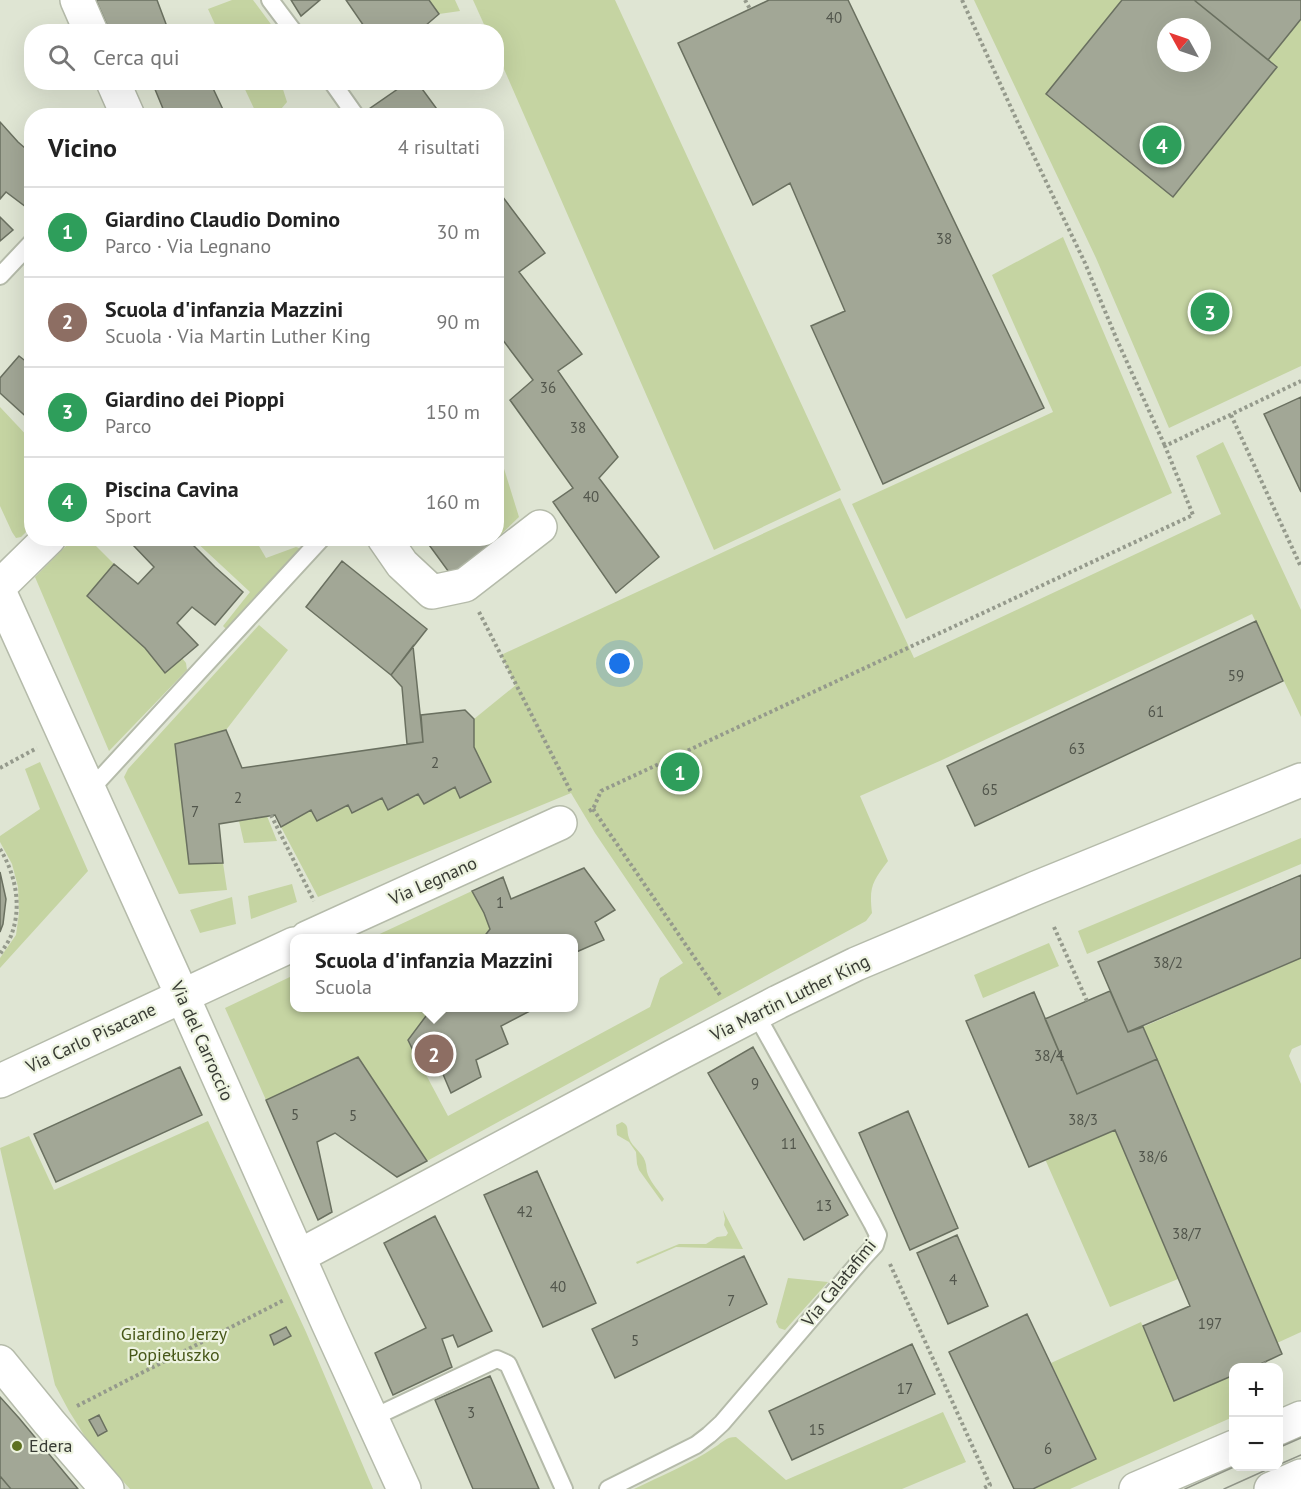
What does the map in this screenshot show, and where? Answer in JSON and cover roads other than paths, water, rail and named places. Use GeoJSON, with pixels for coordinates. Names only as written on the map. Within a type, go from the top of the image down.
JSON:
{"type":"FeatureCollection","features":[{"type":"Feature","properties":{"kind":"street"},"geometry":{"type":"LineString","coordinates":[[77,0],[88,24]]}},
{"type":"Feature","properties":{"kind":"street"},"geometry":{"type":"LineString","coordinates":[[117,90],[124,108]]}},
{"type":"Feature","properties":{"kind":"street"},"geometry":{"type":"LineString","coordinates":[[390,546],[402,564],[432,592],[465,585],[540,527]]}},
{"type":"Feature","properties":{"kind":"street"},"geometry":{"type":"LineString","coordinates":[[0,586],[41,546]]}},
{"type":"Feature","properties":{"kind":"street","name":"Via del Carroccio"},"geometry":{"type":"LineString","coordinates":[[0,593],[405,1489]]}},
{"type":"Feature","properties":{"kind":"street","name":"Via Martin Luther King"},"geometry":{"type":"LineString","coordinates":[[299,1256],[672,1057],[856,964],[1301,780]]}},
{"type":"Feature","properties":{"kind":"street","name":"Via Legnano"},"geometry":{"type":"LineString","coordinates":[[312,924],[572,818]]}},
{"type":"Feature","properties":{"kind":"street"},"geometry":{"type":"LineString","coordinates":[[182,995],[290,946]]}},
{"type":"Feature","properties":{"kind":"street","name":"Via Carlo Pisacane"},"geometry":{"type":"LineString","coordinates":[[0,1081],[182,995]]}},
{"type":"Feature","properties":{"kind":"street"},"geometry":{"type":"LineString","coordinates":[[1,1357],[107,1489]]}},
{"type":"Feature","properties":{"kind":"street"},"geometry":{"type":"LineString","coordinates":[[1283,1426],[1301,1418]]}},
{"type":"Feature","properties":{"kind":"street"},"geometry":{"type":"LineString","coordinates":[[1136,1489],[1229,1449]]}},
{"type":"Feature","properties":{"kind":"street"},"geometry":{"type":"LineString","coordinates":[[1271,1489],[1301,1476]]}},
{"type":"Feature","properties":{"kind":"lane"},"geometry":{"type":"LineString","coordinates":[[270,0],[288,24]]}},
{"type":"Feature","properties":{"kind":"lane"},"geometry":{"type":"LineString","coordinates":[[338,90],[350,108]]}},
{"type":"Feature","properties":{"kind":"lane"},"geometry":{"type":"LineString","coordinates":[[0,276],[24,250]]}},
{"type":"Feature","properties":{"kind":"lane"},"geometry":{"type":"LineString","coordinates":[[89,791],[314,546]]}},
{"type":"Feature","properties":{"kind":"lane","name":"Via Calatafimi"},"geometry":{"type":"LineString","coordinates":[[608,1489],[696,1445],[709,1435],[722,1423],[875,1245],[878,1235],[872,1222],[756,1014]]}},
{"type":"Feature","properties":{"kind":"lane"},"geometry":{"type":"LineString","coordinates":[[372,1418],[497,1359],[508,1364],[564,1489]]}},
{"type":"Feature","properties":{"kind":"tram line"},"geometry":{"type":"LineString","coordinates":[[1283,1446],[1301,1438]]}},
{"type":"Feature","properties":{"kind":"tram line"},"geometry":{"type":"LineString","coordinates":[[1283,1463],[1301,1455]]}},
{"type":"Feature","properties":{"kind":"tram line"},"geometry":{"type":"LineString","coordinates":[[1185,1489],[1229,1469]]}},
{"type":"Feature","properties":{"kind":"tram line"},"geometry":{"type":"LineString","coordinates":[[1224,1489],[1264,1471]]}},
{"type":"Feature","properties":{"kind":"place","name":"Piscina Cavina"},"geometry":{"type":"Point","coordinates":[1162,145]}},
{"type":"Feature","properties":{"kind":"place","name":"Giardino dei Pioppi"},"geometry":{"type":"Point","coordinates":[1210,312]}},
{"type":"Feature","properties":{"kind":"place","name":"Giardino Claudio Domino"},"geometry":{"type":"Point","coordinates":[680,772]}},
{"type":"Feature","properties":{"kind":"place","name":"Scuola d'infanzia Mazzini"},"geometry":{"type":"Point","coordinates":[434,1054]}},
{"type":"Feature","properties":{"kind":"place","name":"Edera"},"geometry":{"type":"Point","coordinates":[17,1446]}},
{"type":"Feature","properties":{"kind":"park label","name":"Giardino Jerzy Popiełuszko"},"geometry":{"type":"Point","coordinates":[174,1344]}}]}
